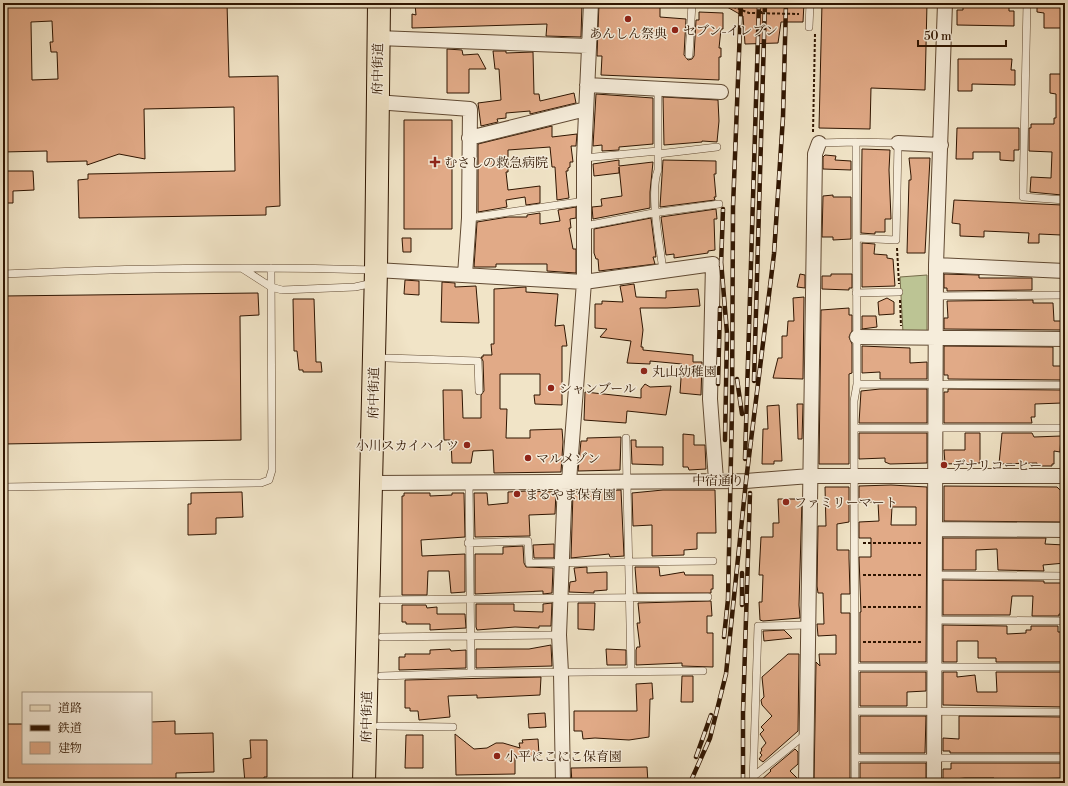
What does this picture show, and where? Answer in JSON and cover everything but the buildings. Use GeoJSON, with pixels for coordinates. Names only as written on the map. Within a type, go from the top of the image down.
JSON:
{"type":"FeatureCollection","features":[{"type":"Feature","properties":{"kind":"main road","name":"府中街道"},"geometry":{"type":"LineString","coordinates":[[364,783],[378,483],[384,275],[385,38],[379,3]]}},
{"type":"Feature","properties":{"kind":"main road","name":"府中街道"},"geometry":{"type":"LineString","coordinates":[[385,38],[393,3]]}},
{"type":"Feature","properties":{"kind":"main road","name":"府中街道"},"geometry":{"type":"LineString","coordinates":[[378,783],[382,600],[378,483],[387,358],[384,275]]}},
{"type":"Feature","properties":{"kind":"street"},"geometry":{"type":"LineString","coordinates":[[563,783],[562,673],[559,635],[559,598],[567,481],[584,282],[584,158],[591,3]]}},
{"type":"Feature","properties":{"kind":"street"},"geometry":{"type":"LineString","coordinates":[[934,783],[936,265],[945,3]]}},
{"type":"Feature","properties":{"kind":"street"},"geometry":{"type":"LineString","coordinates":[[385,38],[588,46]]}},
{"type":"Feature","properties":{"kind":"street"},"geometry":{"type":"LineString","coordinates":[[587,85],[721,92]]}},
{"type":"Feature","properties":{"kind":"street"},"geometry":{"type":"LineString","coordinates":[[384,103],[470,109],[469,218],[465,274]]}},
{"type":"Feature","properties":{"kind":"street"},"geometry":{"type":"LineString","coordinates":[[469,138],[586,109]]}},
{"type":"Feature","properties":{"kind":"street"},"geometry":{"type":"LineString","coordinates":[[806,783],[815,154],[819,143]]}},
{"type":"Feature","properties":{"kind":"street"},"geometry":{"type":"LineString","coordinates":[[898,144],[941,145]]}},
{"type":"Feature","properties":{"kind":"street"},"geometry":{"type":"LineString","coordinates":[[384,275],[465,274],[584,282],[713,264],[710,400],[716,480]]}},
{"type":"Feature","properties":{"kind":"street"},"geometry":{"type":"LineString","coordinates":[[936,265],[1065,271]]}},
{"type":"Feature","properties":{"kind":"street"},"geometry":{"type":"LineString","coordinates":[[857,337],[1065,339]]}},
{"type":"Feature","properties":{"kind":"street","name":"中宿通り"},"geometry":{"type":"LineString","coordinates":[[378,483],[746,481],[810,476],[1065,476]]}},
{"type":"Feature","properties":{"kind":"street"},"geometry":{"type":"LineString","coordinates":[[936,529],[1065,530]]}},
{"type":"Feature","properties":{"kind":"lane"},"geometry":{"type":"LineString","coordinates":[[690,55],[692,3]]}},
{"type":"Feature","properties":{"kind":"lane"},"geometry":{"type":"LineString","coordinates":[[808,27],[810,3]]}},
{"type":"Feature","properties":{"kind":"lane"},"geometry":{"type":"LineString","coordinates":[[1027,3],[1023,197],[1065,200]]}},
{"type":"Feature","properties":{"kind":"lane"},"geometry":{"type":"LineString","coordinates":[[658,89],[658,170],[655,178],[655,210],[657,213],[663,271]]}},
{"type":"Feature","properties":{"kind":"lane"},"geometry":{"type":"LineString","coordinates":[[819,143],[856,142],[898,144],[896,240],[856,238]]}},
{"type":"Feature","properties":{"kind":"lane"},"geometry":{"type":"LineString","coordinates":[[855,783],[856,428],[854,401],[857,384],[856,142]]}},
{"type":"Feature","properties":{"kind":"lane"},"geometry":{"type":"LineString","coordinates":[[584,158],[717,147]]}},
{"type":"Feature","properties":{"kind":"lane"},"geometry":{"type":"LineString","coordinates":[[469,218],[585,201]]}},
{"type":"Feature","properties":{"kind":"lane"},"geometry":{"type":"LineString","coordinates":[[585,226],[719,204]]}},
{"type":"Feature","properties":{"kind":"lane"},"geometry":{"type":"LineString","coordinates":[[3,487],[261,483],[269,480],[272,470],[271,268]]}},
{"type":"Feature","properties":{"kind":"lane"},"geometry":{"type":"LineString","coordinates":[[3,274],[76,271],[271,268],[384,275]]}},
{"type":"Feature","properties":{"kind":"lane"},"geometry":{"type":"LineString","coordinates":[[243,269],[271,287],[282,290],[355,287],[384,275]]}},
{"type":"Feature","properties":{"kind":"lane"},"geometry":{"type":"LineString","coordinates":[[856,293],[899,292]]}},
{"type":"Feature","properties":{"kind":"lane"},"geometry":{"type":"LineString","coordinates":[[936,296],[1065,295]]}},
{"type":"Feature","properties":{"kind":"lane"},"geometry":{"type":"LineString","coordinates":[[387,358],[478,361],[479,391]]}},
{"type":"Feature","properties":{"kind":"lane"},"geometry":{"type":"LineString","coordinates":[[857,384],[936,383],[942,385],[1065,385]]}},
{"type":"Feature","properties":{"kind":"lane"},"geometry":{"type":"LineString","coordinates":[[856,428],[1065,428]]}},
{"type":"Feature","properties":{"kind":"lane"},"geometry":{"type":"LineString","coordinates":[[626,438],[631,671]]}},
{"type":"Feature","properties":{"kind":"lane"},"geometry":{"type":"LineString","coordinates":[[468,482],[471,673]]}},
{"type":"Feature","properties":{"kind":"lane"},"geometry":{"type":"LineString","coordinates":[[468,543],[528,541],[529,563],[713,561]]}},
{"type":"Feature","properties":{"kind":"lane"},"geometry":{"type":"LineString","coordinates":[[936,575],[1065,576]]}},
{"type":"Feature","properties":{"kind":"lane"},"geometry":{"type":"LineString","coordinates":[[382,600],[708,597]]}},
{"type":"Feature","properties":{"kind":"lane"},"geometry":{"type":"LineString","coordinates":[[935,614],[1065,621]]}},
{"type":"Feature","properties":{"kind":"lane"},"geometry":{"type":"LineString","coordinates":[[754,780],[758,626],[809,625]]}},
{"type":"Feature","properties":{"kind":"lane"},"geometry":{"type":"LineString","coordinates":[[382,637],[559,635]]}},
{"type":"Feature","properties":{"kind":"lane"},"geometry":{"type":"LineString","coordinates":[[855,667],[1065,667]]}},
{"type":"Feature","properties":{"kind":"lane"},"geometry":{"type":"LineString","coordinates":[[381,676],[471,673],[703,671]]}},
{"type":"Feature","properties":{"kind":"lane"},"geometry":{"type":"LineString","coordinates":[[855,710],[1065,712]]}},
{"type":"Feature","properties":{"kind":"lane"},"geometry":{"type":"LineString","coordinates":[[379,726],[453,727]]}},
{"type":"Feature","properties":{"kind":"lane"},"geometry":{"type":"LineString","coordinates":[[754,780],[806,734]]}},
{"type":"Feature","properties":{"kind":"lane"},"geometry":{"type":"LineString","coordinates":[[855,758],[1065,758]]}},
{"type":"Feature","properties":{"kind":"path"},"geometry":{"type":"LineString","coordinates":[[724,3],[749,13],[799,14]]}},
{"type":"Feature","properties":{"kind":"path"},"geometry":{"type":"LineString","coordinates":[[761,14],[762,10]]}},
{"type":"Feature","properties":{"kind":"path"},"geometry":{"type":"LineString","coordinates":[[808,27],[815,35],[813,141],[819,143]]}},
{"type":"Feature","properties":{"kind":"path"},"geometry":{"type":"LineString","coordinates":[[856,542],[936,544]]}},
{"type":"Feature","properties":{"kind":"path"},"geometry":{"type":"LineString","coordinates":[[856,575],[936,575]]}},
{"type":"Feature","properties":{"kind":"path"},"geometry":{"type":"LineString","coordinates":[[856,607],[935,614]]}},
{"type":"Feature","properties":{"kind":"path"},"geometry":{"type":"LineString","coordinates":[[856,642],[935,643]]}},
{"type":"Feature","properties":{"kind":"green space"},"geometry":{"type":"Polygon","coordinates":[[[927,275],[927,333],[903,333],[900,277],[927,275]]]}},
{"type":"Feature","properties":{"kind":"railway"},"geometry":{"type":"LineString","coordinates":[[724,637],[728,599],[732,409],[733,207],[741,3]]}},
{"type":"Feature","properties":{"kind":"railway"},"geometry":{"type":"LineString","coordinates":[[745,459],[759,3]]}},
{"type":"Feature","properties":{"kind":"railway"},"geometry":{"type":"LineString","coordinates":[[754,381],[765,3]]}},
{"type":"Feature","properties":{"kind":"railway"},"geometry":{"type":"LineString","coordinates":[[690,783],[710,738],[726,674],[746,481],[774,254],[783,117],[786,3]]}},
{"type":"Feature","properties":{"kind":"railway"},"geometry":{"type":"LineString","coordinates":[[721,266],[723,209]]}},
{"type":"Feature","properties":{"kind":"railway"},"geometry":{"type":"LineString","coordinates":[[721,261],[727,333],[725,440]]}},
{"type":"Feature","properties":{"kind":"railway"},"geometry":{"type":"LineString","coordinates":[[718,384],[720,308]]}},
{"type":"Feature","properties":{"kind":"railway"},"geometry":{"type":"LineString","coordinates":[[737,379],[742,414]]}},
{"type":"Feature","properties":{"kind":"railway"},"geometry":{"type":"LineString","coordinates":[[743,783],[743,713],[750,493]]}},
{"type":"Feature","properties":{"kind":"railway"},"geometry":{"type":"LineString","coordinates":[[742,573],[742,605]]}},
{"type":"Feature","properties":{"kind":"railway"},"geometry":{"type":"LineString","coordinates":[[696,757],[711,715]]}},
{"type":"Feature","properties":{"kind":"place","name":"あんしん祭典"},"geometry":{"type":"Point","coordinates":[628,19]}},
{"type":"Feature","properties":{"kind":"place","name":"セブン-イレブン"},"geometry":{"type":"Point","coordinates":[675,30]}},
{"type":"Feature","properties":{"kind":"place","name":"むさしの救急病院"},"geometry":{"type":"Point","coordinates":[435,162]}},
{"type":"Feature","properties":{"kind":"place","name":"丸山幼稚園"},"geometry":{"type":"Point","coordinates":[644,371]}},
{"type":"Feature","properties":{"kind":"place","name":"シャンブール"},"geometry":{"type":"Point","coordinates":[551,388]}},
{"type":"Feature","properties":{"kind":"place","name":"小川スカイハイツ"},"geometry":{"type":"Point","coordinates":[467,445]}},
{"type":"Feature","properties":{"kind":"place","name":"マルメゾン"},"geometry":{"type":"Point","coordinates":[528,458]}},
{"type":"Feature","properties":{"kind":"place","name":"デナリコーヒー"},"geometry":{"type":"Point","coordinates":[944,465]}},
{"type":"Feature","properties":{"kind":"place","name":"まるやま保育園"},"geometry":{"type":"Point","coordinates":[517,494]}},
{"type":"Feature","properties":{"kind":"place","name":"ファミリーマート"},"geometry":{"type":"Point","coordinates":[786,502]}},
{"type":"Feature","properties":{"kind":"place","name":"小平にこにこ保育園"},"geometry":{"type":"Point","coordinates":[497,756]}}]}
